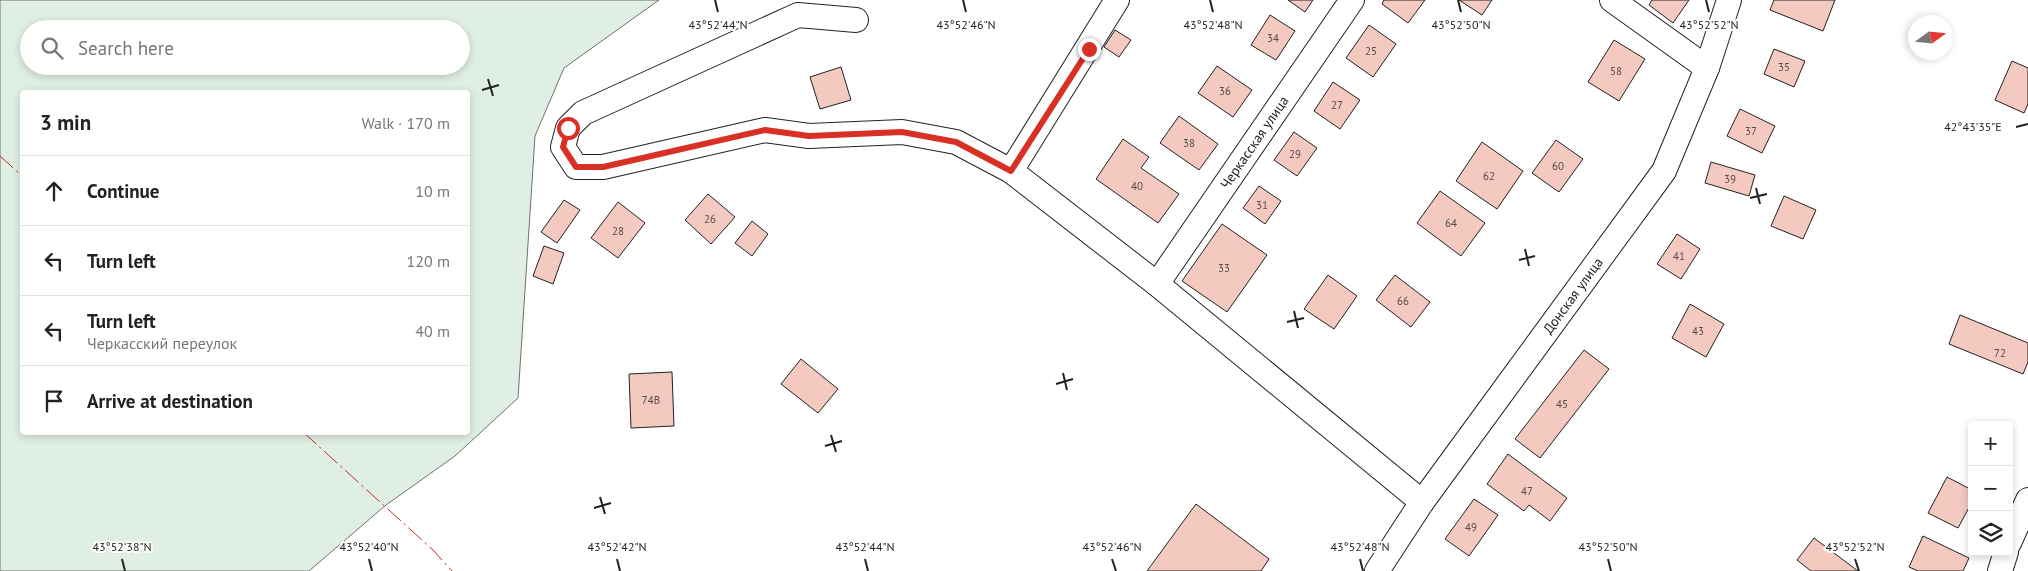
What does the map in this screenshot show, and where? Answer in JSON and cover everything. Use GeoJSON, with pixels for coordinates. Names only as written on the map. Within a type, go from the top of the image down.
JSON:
{"type":"FeatureCollection","features":[{"type":"Feature","properties":{"kind":"street"},"geometry":{"type":"LineString","coordinates":[[1011,171],[1117,0]]}},
{"type":"Feature","properties":{"kind":"street","name":"Черкасская улица"},"geometry":{"type":"LineString","coordinates":[[1156,284],[1352,0]]}},
{"type":"Feature","properties":{"kind":"street"},"geometry":{"type":"LineString","coordinates":[[1612,0],[1707,68]]}},
{"type":"Feature","properties":{"kind":"street","name":"Донская улица"},"geometry":{"type":"LineString","coordinates":[[1378,571],[1422,502],[1664,171],[1707,68],[1729,0]]}},
{"type":"Feature","properties":{"kind":"street"},"geometry":{"type":"LineString","coordinates":[[856,20],[798,15],[583,113],[568,128],[563,147],[576,167],[603,167],[765,130],[809,136],[902,132],[956,142],[1011,171],[1156,284],[1422,502]]}},
{"type":"Feature","properties":{"kind":"street"},"geometry":{"type":"LineString","coordinates":[[2013,535],[2028,500]]}},
{"type":"Feature","properties":{"kind":"street"},"geometry":{"type":"LineString","coordinates":[[2000,571],[2005,556]]}},
{"type":"Feature","properties":{"kind":"green space"},"geometry":{"type":"Polygon","coordinates":[[[0,0],[659,0],[564,68],[535,136],[518,398],[455,456],[386,505],[309,571],[0,571],[0,0]]]}},
{"type":"Feature","properties":{"kind":"building"},"geometry":{"type":"Polygon","coordinates":[[[1288,0],[1313,0],[1305,12],[1288,0]]]}},
{"type":"Feature","properties":{"kind":"building"},"geometry":{"type":"Polygon","coordinates":[[[1384,0],[1425,0],[1408,23],[1382,4],[1384,0]]]}},
{"type":"Feature","properties":{"kind":"building"},"geometry":{"type":"Polygon","coordinates":[[[1459,0],[1492,0],[1482,15],[1459,0]]]}},
{"type":"Feature","properties":{"kind":"building"},"geometry":{"type":"Polygon","coordinates":[[[1652,0],[1689,0],[1673,23],[1649,5],[1652,0]]]}},
{"type":"Feature","properties":{"kind":"building"},"geometry":{"type":"Polygon","coordinates":[[[1774,0],[1835,0],[1823,31],[1770,10],[1774,0]]]}},
{"type":"Feature","properties":{"kind":"building"},"geometry":{"type":"Polygon","coordinates":[[[1270,15],[1295,31],[1276,60],[1251,45],[1270,15]]]}},
{"type":"Feature","properties":{"kind":"building"},"geometry":{"type":"Polygon","coordinates":[[[1369,25],[1396,44],[1373,77],[1346,58],[1369,25]]]}},
{"type":"Feature","properties":{"kind":"building"},"geometry":{"type":"Polygon","coordinates":[[[1115,30],[1131,40],[1119,57],[1104,47],[1115,30]]]}},
{"type":"Feature","properties":{"kind":"building"},"geometry":{"type":"Polygon","coordinates":[[[1614,40],[1645,59],[1619,101],[1588,82],[1614,40]]]}},
{"type":"Feature","properties":{"kind":"building"},"geometry":{"type":"Polygon","coordinates":[[[1774,49],[1805,61],[1794,87],[1764,74],[1774,49]]]}},
{"type":"Feature","properties":{"kind":"building"},"geometry":{"type":"Polygon","coordinates":[[[2012,61],[2028,68],[2028,104],[2024,113],[1995,100],[2012,61]]]}},
{"type":"Feature","properties":{"kind":"building"},"geometry":{"type":"Polygon","coordinates":[[[1217,66],[1252,90],[1233,117],[1198,93],[1217,66]]]}},
{"type":"Feature","properties":{"kind":"building"},"geometry":{"type":"Polygon","coordinates":[[[841,67],[851,100],[820,109],[810,77],[841,67]]]}},
{"type":"Feature","properties":{"kind":"building"},"geometry":{"type":"Polygon","coordinates":[[[1333,82],[1360,100],[1340,129],[1314,111],[1333,82]]]}},
{"type":"Feature","properties":{"kind":"building"},"geometry":{"type":"Polygon","coordinates":[[[1740,109],[1775,126],[1762,153],[1727,136],[1740,109]]]}},
{"type":"Feature","properties":{"kind":"building"},"geometry":{"type":"Polygon","coordinates":[[[1179,116],[1218,144],[1199,170],[1160,143],[1179,116]]]}},
{"type":"Feature","properties":{"kind":"building"},"geometry":{"type":"Polygon","coordinates":[[[1294,132],[1317,148],[1297,176],[1274,160],[1294,132]]]}},
{"type":"Feature","properties":{"kind":"building"},"geometry":{"type":"Polygon","coordinates":[[[1123,139],[1149,157],[1141,168],[1179,194],[1158,223],[1096,179],[1123,139]]]}},
{"type":"Feature","properties":{"kind":"building"},"geometry":{"type":"Polygon","coordinates":[[[1556,140],[1583,159],[1559,192],[1532,173],[1556,140]]]}},
{"type":"Feature","properties":{"kind":"building"},"geometry":{"type":"Polygon","coordinates":[[[1482,142],[1523,171],[1497,209],[1456,181],[1482,142]]]}},
{"type":"Feature","properties":{"kind":"building"},"geometry":{"type":"Polygon","coordinates":[[[1711,162],[1755,175],[1749,196],[1705,183],[1711,162]]]}},
{"type":"Feature","properties":{"kind":"building"},"geometry":{"type":"Polygon","coordinates":[[[1259,186],[1281,201],[1265,224],[1243,208],[1259,186]]]}},
{"type":"Feature","properties":{"kind":"building"},"geometry":{"type":"Polygon","coordinates":[[[1440,191],[1485,223],[1461,256],[1417,223],[1440,191]]]}},
{"type":"Feature","properties":{"kind":"building"},"geometry":{"type":"Polygon","coordinates":[[[708,194],[735,217],[711,244],[685,220],[708,194]]]}},
{"type":"Feature","properties":{"kind":"building"},"geometry":{"type":"Polygon","coordinates":[[[1784,196],[1816,210],[1803,239],[1771,226],[1784,196]]]}},
{"type":"Feature","properties":{"kind":"building"},"geometry":{"type":"Polygon","coordinates":[[[564,200],[580,210],[557,243],[541,232],[564,200]]]}},
{"type":"Feature","properties":{"kind":"building"},"geometry":{"type":"Polygon","coordinates":[[[618,202],[645,223],[618,258],[591,238],[618,202]]]}},
{"type":"Feature","properties":{"kind":"building"},"geometry":{"type":"Polygon","coordinates":[[[752,221],[768,234],[752,256],[735,243],[752,221]]]}},
{"type":"Feature","properties":{"kind":"building"},"geometry":{"type":"Polygon","coordinates":[[[1222,224],[1267,255],[1227,312],[1182,281],[1222,224]]]}},
{"type":"Feature","properties":{"kind":"building"},"geometry":{"type":"Polygon","coordinates":[[[1677,234],[1700,249],[1681,279],[1657,264],[1677,234]]]}},
{"type":"Feature","properties":{"kind":"building"},"geometry":{"type":"Polygon","coordinates":[[[544,246],[564,253],[553,284],[533,276],[544,246]]]}},
{"type":"Feature","properties":{"kind":"building"},"geometry":{"type":"Polygon","coordinates":[[[1328,275],[1357,296],[1334,329],[1304,309],[1328,275]]]}},
{"type":"Feature","properties":{"kind":"building"},"geometry":{"type":"Polygon","coordinates":[[[1395,275],[1430,302],[1411,327],[1376,300],[1395,275]]]}},
{"type":"Feature","properties":{"kind":"building"},"geometry":{"type":"Polygon","coordinates":[[[1690,304],[1724,324],[1706,357],[1672,338],[1690,304]]]}},
{"type":"Feature","properties":{"kind":"building"},"geometry":{"type":"Polygon","coordinates":[[[1960,315],[2028,343],[2028,362],[2023,374],[1949,344],[1960,315]]]}},
{"type":"Feature","properties":{"kind":"building"},"geometry":{"type":"Polygon","coordinates":[[[1584,350],[1609,369],[1540,458],[1515,439],[1584,350]]]}},
{"type":"Feature","properties":{"kind":"building"},"geometry":{"type":"Polygon","coordinates":[[[801,359],[838,389],[818,413],[781,384],[801,359]]]}},
{"type":"Feature","properties":{"kind":"building"},"geometry":{"type":"Polygon","coordinates":[[[672,372],[674,426],[631,428],[629,374],[672,372]]]}},
{"type":"Feature","properties":{"kind":"building"},"geometry":{"type":"Polygon","coordinates":[[[1508,454],[1567,498],[1550,521],[1529,505],[1524,511],[1487,484],[1508,454]]]}},
{"type":"Feature","properties":{"kind":"building"},"geometry":{"type":"Polygon","coordinates":[[[1947,477],[1968,488],[1968,509],[1958,528],[1928,513],[1947,477]]]}},
{"type":"Feature","properties":{"kind":"building"},"geometry":{"type":"Polygon","coordinates":[[[1474,499],[1498,515],[1469,556],[1445,539],[1474,499]]]}},
{"type":"Feature","properties":{"kind":"building"},"geometry":{"type":"Polygon","coordinates":[[[1196,504],[1269,559],[1261,571],[1147,571],[1196,504]]]}},
{"type":"Feature","properties":{"kind":"building"},"geometry":{"type":"Polygon","coordinates":[[[1923,536],[1969,558],[1963,571],[1918,571],[1909,567],[1923,536]]]}},
{"type":"Feature","properties":{"kind":"building"},"geometry":{"type":"Polygon","coordinates":[[[1814,538],[1858,571],[1811,571],[1797,560],[1814,538]]]}},
{"type":"Feature","properties":{"kind":"power"},"geometry":{"type":"LineString","coordinates":[[0,156],[20,174]]}},
{"type":"Feature","properties":{"kind":"power"},"geometry":{"type":"LineString","coordinates":[[306,435],[433,550],[452,571]]}},
{"type":"Feature","properties":{"kind":"route"},"geometry":{"type":"LineString","coordinates":[[568,128],[563,147],[576,167],[603,167],[765,130],[809,136],[902,132],[956,142],[1011,171],[1089,49]]}}]}
